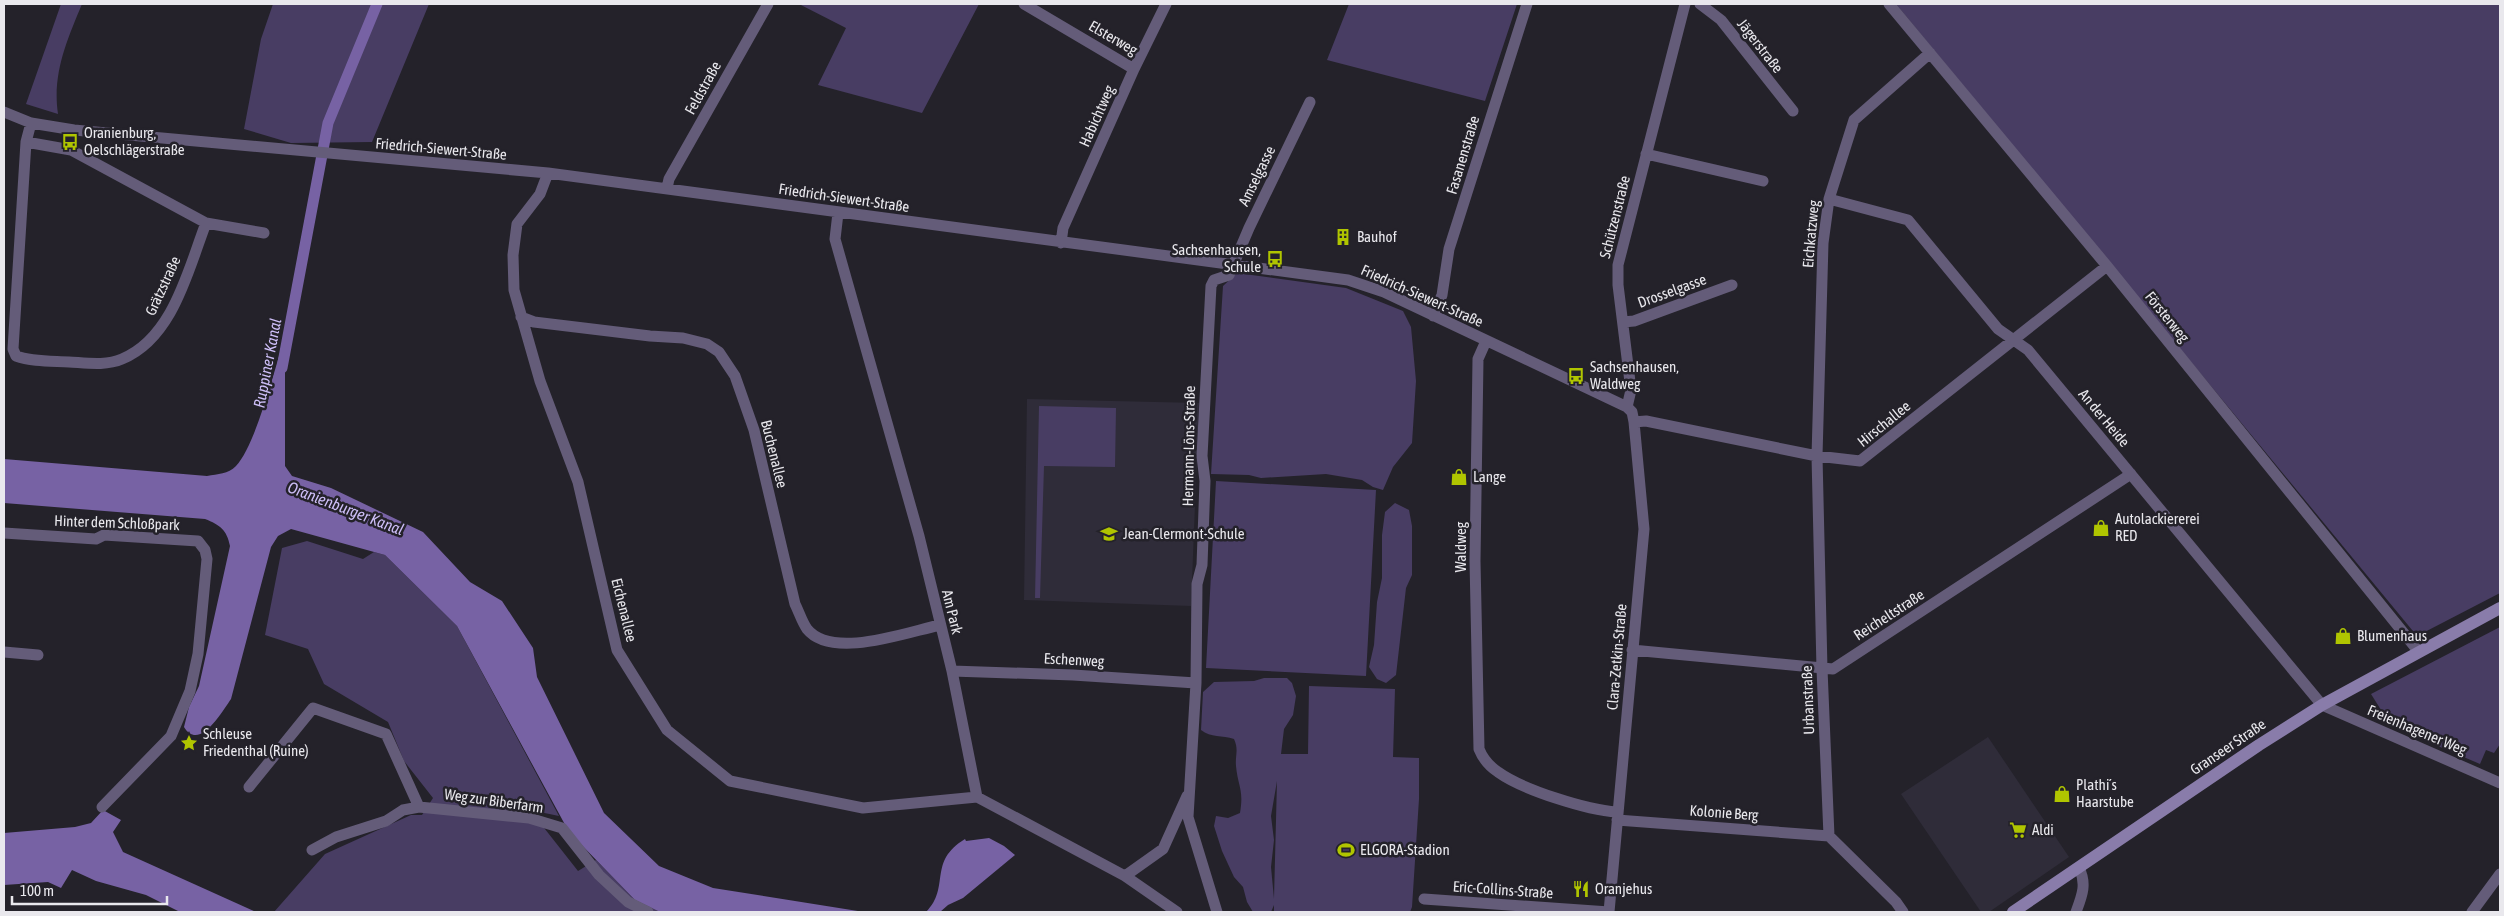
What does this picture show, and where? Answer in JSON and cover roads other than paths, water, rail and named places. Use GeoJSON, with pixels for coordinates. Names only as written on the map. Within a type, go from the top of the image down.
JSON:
{"type":"FeatureCollection","features":[{"type":"Feature","properties":{"kind":"main road","name":"Granseer Straße"},"geometry":{"type":"LineString","coordinates":[[2013,912],[2259,745],[2322,706],[2500,608]]}},
{"type":"Feature","properties":{"kind":"street","name":"Feldstraße"},"geometry":{"type":"LineString","coordinates":[[667,188],[669,179],[768,4]]}},
{"type":"Feature","properties":{"kind":"street","name":"Elsterweg"},"geometry":{"type":"LineString","coordinates":[[1024,4],[1134,69]]}},
{"type":"Feature","properties":{"kind":"street","name":"Habichtweg"},"geometry":{"type":"LineString","coordinates":[[1061,243],[1063,228],[1134,69],[1166,4]]}},
{"type":"Feature","properties":{"kind":"street","name":"Fasanenstraße"},"geometry":{"type":"LineString","coordinates":[[1433,316],[1442,295],[1449,249],[1527,4]]}},
{"type":"Feature","properties":{"kind":"street","name":"Schützenstraße"},"geometry":{"type":"LineString","coordinates":[[1627,407],[1631,390],[1618,285],[1618,265],[1685,4]]}},
{"type":"Feature","properties":{"kind":"street","name":"Jägerstraße"},"geometry":{"type":"LineString","coordinates":[[1700,4],[1721,20],[1792,111]]}},
{"type":"Feature","properties":{"kind":"street","name":"Försterweg"},"geometry":{"type":"LineString","coordinates":[[1889,4],[2107,266],[2419,652]]}},
{"type":"Feature","properties":{"kind":"street","name":"Eichkatzweg"},"geometry":{"type":"LineString","coordinates":[[1817,456],[1823,243],[1829,199],[1854,120],[1930,52]]}},
{"type":"Feature","properties":{"kind":"street","name":"Amselgasse"},"geometry":{"type":"LineString","coordinates":[[1234,265],[1249,228],[1310,102]]}},
{"type":"Feature","properties":{"kind":"street","name":"Friedrich-Siewert-Straße"},"geometry":{"type":"LineString","coordinates":[[4,112],[31,123],[74,130],[300,149],[344,156],[548,173],[1348,280],[1384,292],[1627,407]]}},
{"type":"Feature","properties":{"kind":"street"},"geometry":{"type":"LineString","coordinates":[[10,301],[26,142],[31,123]]}},
{"type":"Feature","properties":{"kind":"street"},"geometry":{"type":"LineString","coordinates":[[26,142],[71,150],[206,223],[264,233]]}},
{"type":"Feature","properties":{"kind":"street"},"geometry":{"type":"LineString","coordinates":[[1646,154],[1763,181]]}},
{"type":"Feature","properties":{"kind":"street","name":"Eichenallee"},"geometry":{"type":"LineString","coordinates":[[548,173],[540,194],[517,224],[513,267],[514,290],[540,381],[578,482],[618,650],[667,730],[730,782],[863,808],[977,797]]}},
{"type":"Feature","properties":{"kind":"street","name":"An der Heide"},"geometry":{"type":"LineString","coordinates":[[1829,199],[1908,220],[1998,329],[2028,350],[2322,706]]}},
{"type":"Feature","properties":{"kind":"street","name":"Am Park"},"geometry":{"type":"LineString","coordinates":[[838,213],[835,239],[919,536],[952,671],[977,797]]}},
{"type":"Feature","properties":{"kind":"street","name":"Grätzstraße"},"geometry":{"type":"LineString","coordinates":[[10,301],[13,349],[16,356],[22,359],[98,364],[121,360],[142,348],[165,322],[182,288],[206,223]]}},
{"type":"Feature","properties":{"kind":"street","name":"Hermann-Löns-Straße"},"geometry":{"type":"LineString","coordinates":[[1217,912],[1190,830],[1188,817],[1196,683],[1196,594],[1202,565],[1205,481],[1202,456],[1209,309],[1211,286],[1214,280],[1229,275],[1234,265]]}},
{"type":"Feature","properties":{"kind":"street","name":"Hirschallee"},"geometry":{"type":"LineString","coordinates":[[1634,422],[1646,421],[1817,456],[1860,461],[2107,266]]}},
{"type":"Feature","properties":{"kind":"street","name":"Drosselgasse"},"geometry":{"type":"LineString","coordinates":[[1623,322],[1634,321],[1732,285]]}},
{"type":"Feature","properties":{"kind":"street","name":"Buchenallee"},"geometry":{"type":"LineString","coordinates":[[521,317],[534,322],[650,336],[684,338],[707,344],[719,352],[735,376],[754,430],[795,604],[807,629],[823,641],[843,644],[868,641],[940,625]]}},
{"type":"Feature","properties":{"kind":"street","name":"Waldweg"},"geometry":{"type":"LineString","coordinates":[[1481,754],[1477,742],[1475,562],[1478,359],[1486,341]]}},
{"type":"Feature","properties":{"kind":"street","name":"Clara-Zetkin-Straße"},"geometry":{"type":"LineString","coordinates":[[1610,912],[1644,528],[1634,422],[1632,412],[1627,407]]}},
{"type":"Feature","properties":{"kind":"street","name":"Urbanstraße"},"geometry":{"type":"LineString","coordinates":[[1817,456],[1822,669],[1829,836]]}},
{"type":"Feature","properties":{"kind":"street","name":"Reicheltstraße"},"geometry":{"type":"LineString","coordinates":[[1632,650],[1834,669],[2130,474]]}},
{"type":"Feature","properties":{"kind":"street","name":"Hinter dem Schloßpark"},"geometry":{"type":"LineString","coordinates":[[4,533],[96,540],[104,535],[198,541],[205,550],[208,559],[198,654],[190,691],[171,736],[102,806]]}},
{"type":"Feature","properties":{"kind":"street"},"geometry":{"type":"LineString","coordinates":[[4,652],[38,655]]}},
{"type":"Feature","properties":{"kind":"street","name":"Eschenweg"},"geometry":{"type":"LineString","coordinates":[[952,671],[1073,675],[1196,683]]}},
{"type":"Feature","properties":{"kind":"street","name":"Freienhagener Weg"},"geometry":{"type":"LineString","coordinates":[[2322,706],[2500,783]]}},
{"type":"Feature","properties":{"kind":"street"},"geometry":{"type":"LineString","coordinates":[[249,787],[314,708],[386,734],[419,807]]}},
{"type":"Feature","properties":{"kind":"street","name":"Kolonie Berg"},"geometry":{"type":"LineString","coordinates":[[1481,754],[1487,763],[1499,773],[1526,786],[1617,816],[1829,836]]}},
{"type":"Feature","properties":{"kind":"street","name":"Hermann-Löns-Straße"},"geometry":{"type":"LineString","coordinates":[[1125,876],[1163,848],[1190,790]]}},
{"type":"Feature","properties":{"kind":"street"},"geometry":{"type":"LineString","coordinates":[[977,797],[1125,876],[1177,912]]}},
{"type":"Feature","properties":{"kind":"street","name":"Weg zur Biberfarm"},"geometry":{"type":"LineString","coordinates":[[312,850],[336,837],[386,822],[403,810],[419,807],[529,818],[562,828],[599,875],[628,902],[648,912]]}},
{"type":"Feature","properties":{"kind":"street"},"geometry":{"type":"LineString","coordinates":[[1829,836],[1896,902],[1903,912]]}},
{"type":"Feature","properties":{"kind":"street"},"geometry":{"type":"LineString","coordinates":[[2076,912],[2084,889],[2084,880],[2079,868]]}},
{"type":"Feature","properties":{"kind":"street"},"geometry":{"type":"LineString","coordinates":[[2472,912],[2500,874]]}},
{"type":"Feature","properties":{"kind":"street","name":"Eric-Collins-Straße"},"geometry":{"type":"LineString","coordinates":[[1424,899],[1610,912]]}},
{"type":"Feature","properties":{"kind":"water","name":"Oranienburger Kanal"},"geometry":{"type":"Polygon","coordinates":[[[285,337],[285,466],[292,476],[331,488],[423,532],[470,582],[502,601],[533,648],[537,677],[604,813],[659,866],[713,888],[864,912],[660,912],[635,900],[569,832],[457,626],[385,555],[291,529],[278,536],[271,547],[231,699],[216,720],[203,733],[190,734],[184,727],[189,707],[199,686],[230,546],[225,532],[219,526],[205,519],[4,503],[4,459],[207,476],[233,469],[243,456],[258,424],[285,337]]]}},
{"type":"Feature","properties":{"kind":"water"},"geometry":{"type":"Polygon","coordinates":[[[103,810],[121,820],[113,832],[123,852],[256,912],[180,912],[146,895],[96,881],[72,870],[61,888],[48,882],[4,885],[4,833],[75,827],[91,823],[103,810]]]}},
{"type":"Feature","properties":{"kind":"water"},"geometry":{"type":"Polygon","coordinates":[[[989,838],[1004,846],[1015,855],[963,898],[948,905],[940,912],[926,912],[933,903],[937,893],[946,857],[953,848],[965,839],[966,841],[989,838]]]}},
{"type":"Feature","properties":{"kind":"waterway","name":"Ruppiner Kanal"},"geometry":{"type":"LineString","coordinates":[[282,368],[328,123],[377,4]]}},
{"type":"Feature","properties":{"kind":"place","name":"Oranienburg, Oelschlägerstraße"},"geometry":{"type":"Point","coordinates":[70,142]}},
{"type":"Feature","properties":{"kind":"place","name":"Bauhof"},"geometry":{"type":"Point","coordinates":[1343,237]}},
{"type":"Feature","properties":{"kind":"place","name":"Sachsenhausen, Schule"},"geometry":{"type":"Point","coordinates":[1275,259]}},
{"type":"Feature","properties":{"kind":"place","name":"Sachsenhausen, Waldweg"},"geometry":{"type":"Point","coordinates":[1576,376]}},
{"type":"Feature","properties":{"kind":"place","name":"Lange"},"geometry":{"type":"Point","coordinates":[1459,477]}},
{"type":"Feature","properties":{"kind":"place","name":"Autolackiererei RED"},"geometry":{"type":"Point","coordinates":[2101,528]}},
{"type":"Feature","properties":{"kind":"place","name":"Jean-Clermont-Schule"},"geometry":{"type":"Point","coordinates":[1109,534]}},
{"type":"Feature","properties":{"kind":"place","name":"Blumenhaus"},"geometry":{"type":"Point","coordinates":[2343,636]}},
{"type":"Feature","properties":{"kind":"place","name":"Schleuse Friedenthal (Ruine)"},"geometry":{"type":"Point","coordinates":[189,743]}},
{"type":"Feature","properties":{"kind":"place","name":"Plathi´s Haarstube"},"geometry":{"type":"Point","coordinates":[2062,794]}},
{"type":"Feature","properties":{"kind":"place","name":"Aldi"},"geometry":{"type":"Point","coordinates":[2018,830]}},
{"type":"Feature","properties":{"kind":"place","name":"ELGORA-Stadion"},"geometry":{"type":"Point","coordinates":[1346,850]}},
{"type":"Feature","properties":{"kind":"place","name":"Oranjehus"},"geometry":{"type":"Point","coordinates":[1581,889]}}]}
